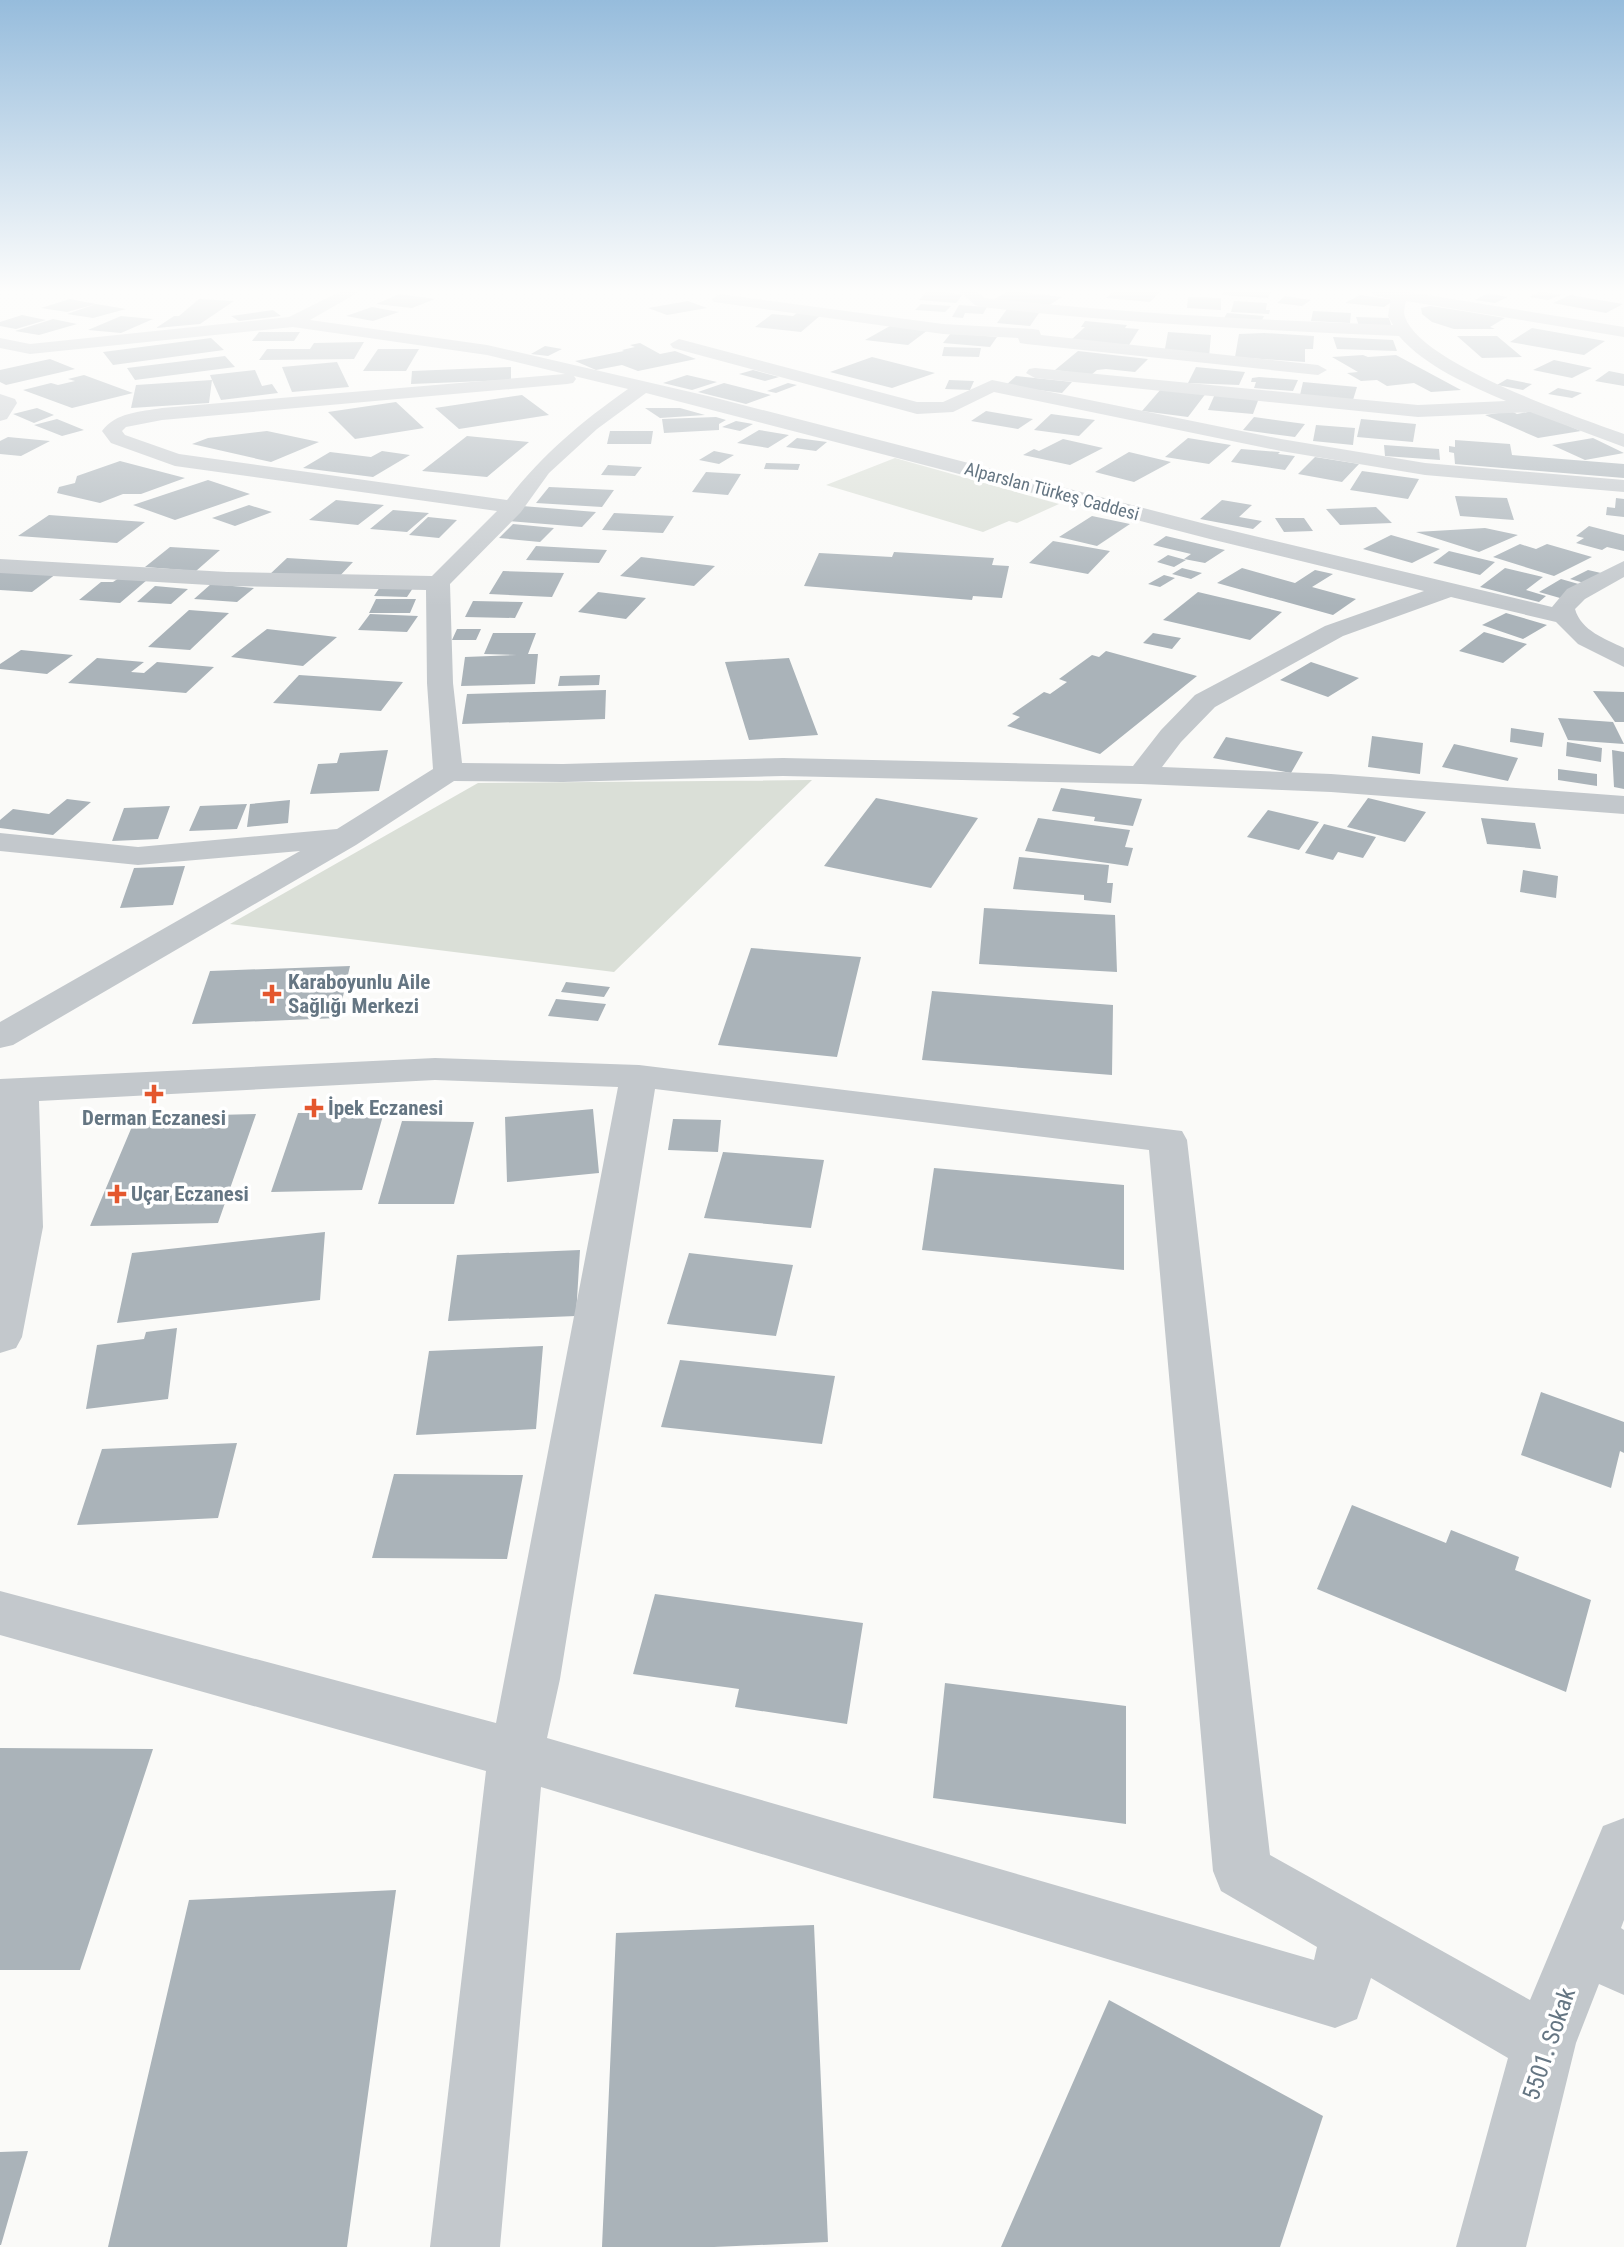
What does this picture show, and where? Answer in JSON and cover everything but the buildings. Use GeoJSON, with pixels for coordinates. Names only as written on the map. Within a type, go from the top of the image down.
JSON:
{"type":"FeatureCollection","features":[{"type":"Feature","properties":{"kind":"street"},"geometry":{"type":"LineString","coordinates":[[359,397],[162,414],[120,422],[112,431],[118,439],[175,460],[513,507]]}},
{"type":"Feature","properties":{"kind":"street"},"geometry":{"type":"LineString","coordinates":[[448,772],[440,683],[438,583],[513,507],[542,469],[590,425],[629,397]]}},
{"type":"Feature","properties":{"kind":"street","name":"Alparslan Türkeş Caddesi"},"geometry":{"type":"LineString","coordinates":[[682,397],[1446,591],[1564,617]]}},
{"type":"Feature","properties":{"kind":"street"},"geometry":{"type":"LineString","coordinates":[[876,397],[917,408],[946,408],[969,397]]}},
{"type":"Feature","properties":{"kind":"street"},"geometry":{"type":"LineString","coordinates":[[1045,397],[1281,445],[1425,469],[1624,486]]}},
{"type":"Feature","properties":{"kind":"street"},"geometry":{"type":"LineString","coordinates":[[1271,397],[1418,411],[1532,406]]}},
{"type":"Feature","properties":{"kind":"street"},"geometry":{"type":"LineString","coordinates":[[1511,397],[1624,441]]}},
{"type":"Feature","properties":{"kind":"street"},"geometry":{"type":"LineString","coordinates":[[0,400],[8,403],[0,415]]}},
{"type":"Feature","properties":{"kind":"street"},"geometry":{"type":"LineString","coordinates":[[0,566],[228,579],[438,583]]}},
{"type":"Feature","properties":{"kind":"street"},"geometry":{"type":"LineString","coordinates":[[1624,568],[1576,594],[1563,608],[1564,617],[1577,633],[1624,659]]}},
{"type":"Feature","properties":{"kind":"street"},"geometry":{"type":"LineString","coordinates":[[1140,775],[1171,736],[1205,701],[1334,631],[1446,591]]}},
{"type":"Feature","properties":{"kind":"street"},"geometry":{"type":"LineString","coordinates":[[0,1037],[345,838],[448,772],[563,773],[783,767],[1140,775],[1331,783],[1624,805]]}},
{"type":"Feature","properties":{"kind":"street"},"geometry":{"type":"LineString","coordinates":[[0,842],[138,856],[345,838]]}},
{"type":"Feature","properties":{"kind":"street"},"geometry":{"type":"LineString","coordinates":[[0,1337],[22,1227],[10,1091],[435,1069],[639,1076],[1168,1140],[1242,1871],[1544,2043]]}},
{"type":"Feature","properties":{"kind":"street"},"geometry":{"type":"LineString","coordinates":[[465,2247],[516,1754],[533,1679],[639,1076]]}},
{"type":"Feature","properties":{"kind":"street"},"geometry":{"type":"LineString","coordinates":[[0,1613],[516,1754],[1335,1997],[1351,1934]]}},
{"type":"Feature","properties":{"kind":"street","name":"5501. Sokak"},"geometry":{"type":"LineString","coordinates":[[1491,2247],[1544,2043],[1605,1953],[1624,1846]]}},
{"type":"Feature","properties":{"kind":"shaded area"},"geometry":{"type":"Polygon","coordinates":[[[895,458],[1059,504],[1017,523],[1009,521],[983,532],[826,485],[895,458]]]}},
{"type":"Feature","properties":{"kind":"shaded area"},"geometry":{"type":"Polygon","coordinates":[[[812,780],[614,972],[230,924],[478,783],[812,780]]]}},
{"type":"Feature","properties":{"kind":"place","name":"Karaboyunlu Aile Sağlığı Merkezi"},"geometry":{"type":"Point","coordinates":[272,994]}},
{"type":"Feature","properties":{"kind":"place","name":"Derman Eczanesi"},"geometry":{"type":"Point","coordinates":[154,1094]}},
{"type":"Feature","properties":{"kind":"place","name":"İpek Eczanesi"},"geometry":{"type":"Point","coordinates":[314,1108]}},
{"type":"Feature","properties":{"kind":"place","name":"Uçar Eczanesi"},"geometry":{"type":"Point","coordinates":[117,1194]}}]}
